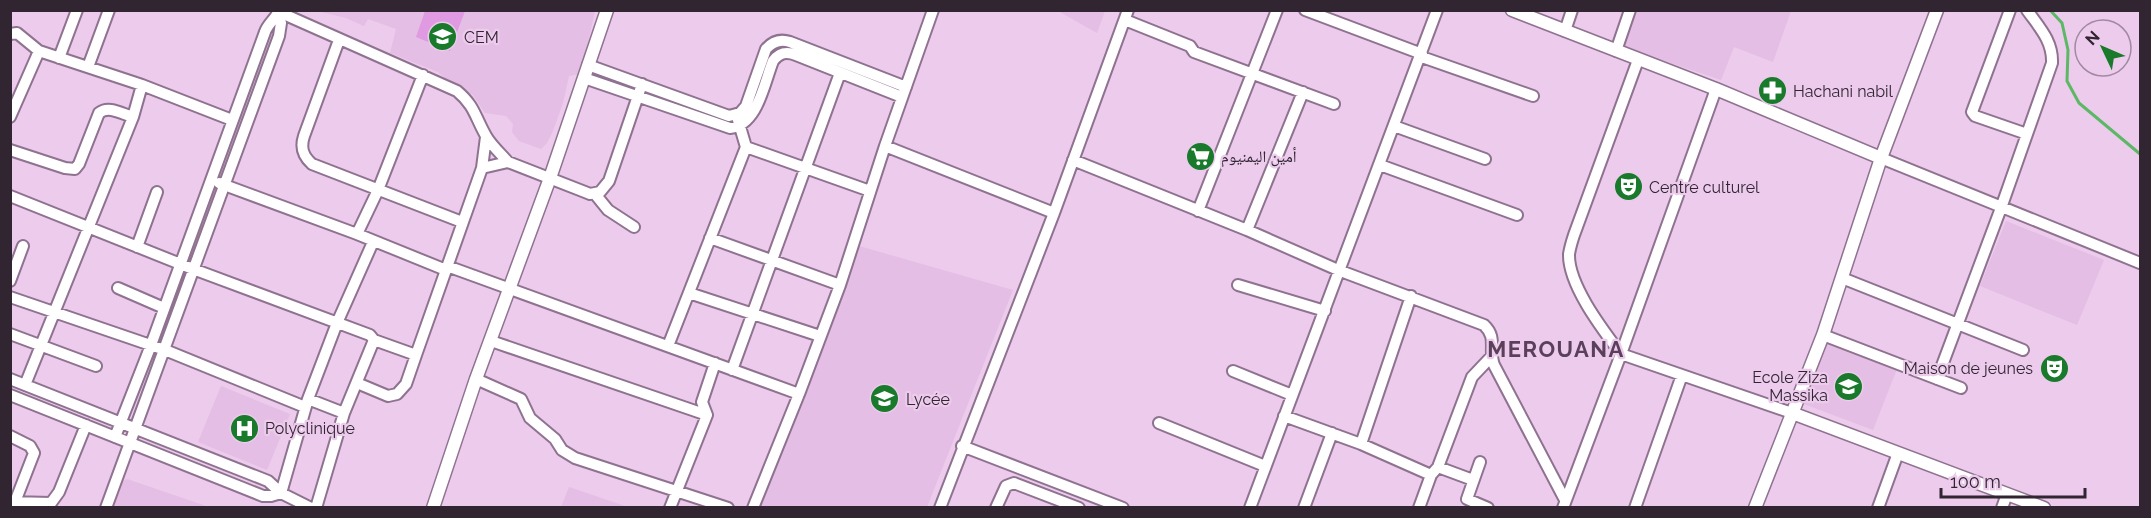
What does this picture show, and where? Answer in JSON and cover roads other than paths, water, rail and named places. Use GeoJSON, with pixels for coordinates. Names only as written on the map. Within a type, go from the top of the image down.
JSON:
{"type":"FeatureCollection","features":[{"type":"Feature","properties":{"kind":"main road"},"geometry":{"type":"LineString","coordinates":[[433,507],[607,10]]}},
{"type":"Feature","properties":{"kind":"main road"},"geometry":{"type":"LineString","coordinates":[[1512,10],[1716,89],[1881,158]]}},
{"type":"Feature","properties":{"kind":"main road"},"geometry":{"type":"LineString","coordinates":[[1755,507],[1823,334],[1881,158],[1937,10]]}},
{"type":"Feature","properties":{"kind":"main road"},"geometry":{"type":"LineString","coordinates":[[1792,413],[2044,507]]}},
{"type":"Feature","properties":{"kind":"street"},"geometry":{"type":"LineString","coordinates":[[59,58],[77,10]]}},
{"type":"Feature","properties":{"kind":"street"},"geometry":{"type":"LineString","coordinates":[[88,67],[109,10]]}},
{"type":"Feature","properties":{"kind":"street"},"geometry":{"type":"LineString","coordinates":[[753,507],[840,285],[885,146],[933,10]]}},
{"type":"Feature","properties":{"kind":"street"},"geometry":{"type":"LineString","coordinates":[[1198,211],[1277,10]]}},
{"type":"Feature","properties":{"kind":"street"},"geometry":{"type":"LineString","coordinates":[[1305,10],[1533,96]]}},
{"type":"Feature","properties":{"kind":"street"},"geometry":{"type":"LineString","coordinates":[[1250,507],[1437,10]]}},
{"type":"Feature","properties":{"kind":"street"},"geometry":{"type":"LineString","coordinates":[[1565,31],[1572,10]]}},
{"type":"Feature","properties":{"kind":"street"},"geometry":{"type":"LineString","coordinates":[[1616,51],[1630,10]]}},
{"type":"Feature","properties":{"kind":"street"},"geometry":{"type":"LineString","coordinates":[[2010,10],[1972,112],[1975,116],[2027,134]]}},
{"type":"Feature","properties":{"kind":"street"},"geometry":{"type":"LineString","coordinates":[[1937,379],[2048,78],[2052,52],[2048,40],[2027,10]]}},
{"type":"Feature","properties":{"kind":"street"},"geometry":{"type":"LineString","coordinates":[[279,13],[457,91],[474,109],[486,137],[508,162],[585,192],[596,194],[608,210],[634,227]]}},
{"type":"Feature","properties":{"kind":"street"},"geometry":{"type":"LineString","coordinates":[[115,437],[267,27],[279,13]]}},
{"type":"Feature","properties":{"kind":"street"},"geometry":{"type":"LineString","coordinates":[[106,507],[279,36],[281,23],[279,13]]}},
{"type":"Feature","properties":{"kind":"street"},"geometry":{"type":"LineString","coordinates":[[940,507],[1054,213],[1126,15],[1190,46],[1194,52],[1334,104]]}},
{"type":"Feature","properties":{"kind":"street"},"geometry":{"type":"LineString","coordinates":[[10,34],[17,33],[39,51],[142,85],[232,120]]}},
{"type":"Feature","properties":{"kind":"street"},"geometry":{"type":"LineString","coordinates":[[339,40],[304,136],[302,149],[304,155],[312,164],[462,222]]}},
{"type":"Feature","properties":{"kind":"street"},"geometry":{"type":"LineString","coordinates":[[588,65],[722,114],[736,115],[746,106],[766,49],[780,40],[790,42],[904,92]]}},
{"type":"Feature","properties":{"kind":"street"},"geometry":{"type":"LineString","coordinates":[[10,117],[39,51]]}},
{"type":"Feature","properties":{"kind":"street"},"geometry":{"type":"LineString","coordinates":[[584,78],[730,128],[741,126],[752,116],[773,61],[781,54],[791,53],[840,73],[904,92]]}},
{"type":"Feature","properties":{"kind":"street"},"geometry":{"type":"LineString","coordinates":[[1638,60],[1574,235],[1569,254],[1578,288],[1621,354],[1792,413]]}},
{"type":"Feature","properties":{"kind":"street"},"geometry":{"type":"LineString","coordinates":[[732,370],[840,73]]}},
{"type":"Feature","properties":{"kind":"street"},"geometry":{"type":"LineString","coordinates":[[357,234],[378,190],[423,75]]}},
{"type":"Feature","properties":{"kind":"street"},"geometry":{"type":"LineString","coordinates":[[596,194],[607,185],[642,84]]}},
{"type":"Feature","properties":{"kind":"street"},"geometry":{"type":"LineString","coordinates":[[25,385],[134,117],[142,85]]}},
{"type":"Feature","properties":{"kind":"street"},"geometry":{"type":"LineString","coordinates":[[1564,504],[1621,354],[1716,89]]}},
{"type":"Feature","properties":{"kind":"street"},"geometry":{"type":"LineString","coordinates":[[1247,230],[1303,92]]}},
{"type":"Feature","properties":{"kind":"street"},"geometry":{"type":"LineString","coordinates":[[10,150],[65,168],[75,169],[99,113],[110,109],[134,117]]}},
{"type":"Feature","properties":{"kind":"street"},"geometry":{"type":"LineString","coordinates":[[668,346],[747,147],[736,115]]}},
{"type":"Feature","properties":{"kind":"street"},"geometry":{"type":"LineString","coordinates":[[1394,126],[1485,159]]}},
{"type":"Feature","properties":{"kind":"street"},"geometry":{"type":"LineString","coordinates":[[357,382],[388,396],[397,394],[406,384],[482,168],[486,137]]}},
{"type":"Feature","properties":{"kind":"street"},"geometry":{"type":"LineString","coordinates":[[885,146],[1054,213]]}},
{"type":"Feature","properties":{"kind":"street"},"geometry":{"type":"LineString","coordinates":[[747,147],[870,191]]}},
{"type":"Feature","properties":{"kind":"street"},"geometry":{"type":"LineString","coordinates":[[1881,158],[2140,263]]}},
{"type":"Feature","properties":{"kind":"street"},"geometry":{"type":"LineString","coordinates":[[1073,160],[1247,230],[1338,270],[1484,325],[1490,330],[1494,342],[1491,357],[1472,377],[1419,507]]}},
{"type":"Feature","properties":{"kind":"street"},"geometry":{"type":"LineString","coordinates":[[482,168],[508,162]]}},
{"type":"Feature","properties":{"kind":"street"},"geometry":{"type":"LineString","coordinates":[[1380,165],[1517,215]]}},
{"type":"Feature","properties":{"kind":"street"},"geometry":{"type":"LineString","coordinates":[[209,179],[373,242],[799,393]]}},
{"type":"Feature","properties":{"kind":"street"},"geometry":{"type":"LineString","coordinates":[[137,247],[157,192]]}},
{"type":"Feature","properties":{"kind":"street"},"geometry":{"type":"LineString","coordinates":[[10,196],[180,264],[370,335],[375,340],[416,355]]}},
{"type":"Feature","properties":{"kind":"street"},"geometry":{"type":"LineString","coordinates":[[710,238],[840,285]]}},
{"type":"Feature","properties":{"kind":"street"},"geometry":{"type":"LineString","coordinates":[[281,493],[307,403],[336,323],[373,242]]}},
{"type":"Feature","properties":{"kind":"street"},"geometry":{"type":"LineString","coordinates":[[10,281],[23,246]]}},
{"type":"Feature","properties":{"kind":"street"},"geometry":{"type":"LineString","coordinates":[[1842,278],[2023,350]]}},
{"type":"Feature","properties":{"kind":"street"},"geometry":{"type":"LineString","coordinates":[[1238,285],[1325,311]]}},
{"type":"Feature","properties":{"kind":"street"},"geometry":{"type":"LineString","coordinates":[[118,288],[164,308]]}},
{"type":"Feature","properties":{"kind":"street"},"geometry":{"type":"LineString","coordinates":[[689,293],[820,336]]}},
{"type":"Feature","properties":{"kind":"street"},"geometry":{"type":"LineString","coordinates":[[1361,444],[1411,296]]}},
{"type":"Feature","properties":{"kind":"street"},"geometry":{"type":"LineString","coordinates":[[10,297],[151,345],[307,403],[344,413]]}},
{"type":"Feature","properties":{"kind":"street"},"geometry":{"type":"LineString","coordinates":[[10,334],[96,366]]}},
{"type":"Feature","properties":{"kind":"street"},"geometry":{"type":"LineString","coordinates":[[1823,334],[1961,388]]}},
{"type":"Feature","properties":{"kind":"street"},"geometry":{"type":"LineString","coordinates":[[10,379],[268,481],[281,493],[313,507],[344,413],[375,340]]}},
{"type":"Feature","properties":{"kind":"street"},"geometry":{"type":"LineString","coordinates":[[491,341],[707,415]]}},
{"type":"Feature","properties":{"kind":"street"},"geometry":{"type":"LineString","coordinates":[[1491,357],[1564,504]]}},
{"type":"Feature","properties":{"kind":"street"},"geometry":{"type":"LineString","coordinates":[[670,507],[707,415],[702,402],[715,363]]}},
{"type":"Feature","properties":{"kind":"street"},"geometry":{"type":"LineString","coordinates":[[1233,371],[1292,395]]}},
{"type":"Feature","properties":{"kind":"street"},"geometry":{"type":"LineString","coordinates":[[1635,507],[1682,375]]}},
{"type":"Feature","properties":{"kind":"street"},"geometry":{"type":"LineString","coordinates":[[476,379],[521,399],[530,418],[555,439],[562,450],[575,458],[728,507]]}},
{"type":"Feature","properties":{"kind":"street"},"geometry":{"type":"LineString","coordinates":[[10,395],[263,496],[281,493]]}},
{"type":"Feature","properties":{"kind":"street"},"geometry":{"type":"LineString","coordinates":[[1284,416],[1435,471],[1473,480]]}},
{"type":"Feature","properties":{"kind":"street"},"geometry":{"type":"LineString","coordinates":[[1159,423],[1264,466]]}},
{"type":"Feature","properties":{"kind":"street"},"geometry":{"type":"LineString","coordinates":[[10,436],[30,446],[34,453],[13,502],[51,503],[59,492],[86,425]]}},
{"type":"Feature","properties":{"kind":"street"},"geometry":{"type":"LineString","coordinates":[[1304,507],[1332,433]]}},
{"type":"Feature","properties":{"kind":"street"},"geometry":{"type":"LineString","coordinates":[[962,446],[1123,507]]}},
{"type":"Feature","properties":{"kind":"street"},"geometry":{"type":"LineString","coordinates":[[1878,507],[1899,453]]}},
{"type":"Feature","properties":{"kind":"street"},"geometry":{"type":"LineString","coordinates":[[1480,462],[1467,499],[1488,507]]}},
{"type":"Feature","properties":{"kind":"street"},"geometry":{"type":"LineString","coordinates":[[996,507],[1005,486],[1014,483],[1079,507]]}},
{"type":"Feature","properties":{"kind":"street"},"geometry":{"type":"LineString","coordinates":[[2002,507],[2007,494]]}},
{"type":"Feature","properties":{"kind":"waterway"},"geometry":{"type":"LineString","coordinates":[[2050,10],[2062,23],[2068,50],[2067,81],[2079,103],[2140,154]]}},
{"type":"Feature","properties":{"kind":"place","name":"CEM"},"geometry":{"type":"Point","coordinates":[443,37]}},
{"type":"Feature","properties":{"kind":"place","name":"Hachani nabil"},"geometry":{"type":"Point","coordinates":[1772,91]}},
{"type":"Feature","properties":{"kind":"place","name":"أمين اليمنيوم"},"geometry":{"type":"Point","coordinates":[1200,156]}},
{"type":"Feature","properties":{"kind":"place","name":"Centre culturel"},"geometry":{"type":"Point","coordinates":[1628,187]}},
{"type":"Feature","properties":{"kind":"place","name":"Maison de jeunes"},"geometry":{"type":"Point","coordinates":[2054,368]}},
{"type":"Feature","properties":{"kind":"place","name":"Ecole Ziza Massika"},"geometry":{"type":"Point","coordinates":[1849,386]}},
{"type":"Feature","properties":{"kind":"place","name":"Lycée"},"geometry":{"type":"Point","coordinates":[885,399]}},
{"type":"Feature","properties":{"kind":"place","name":"Polyclinique"},"geometry":{"type":"Point","coordinates":[244,428]}},
{"type":"Feature","properties":{"kind":"district","name":"MEROUANA"},"geometry":{"type":"Point","coordinates":[1556,349]}}]}
